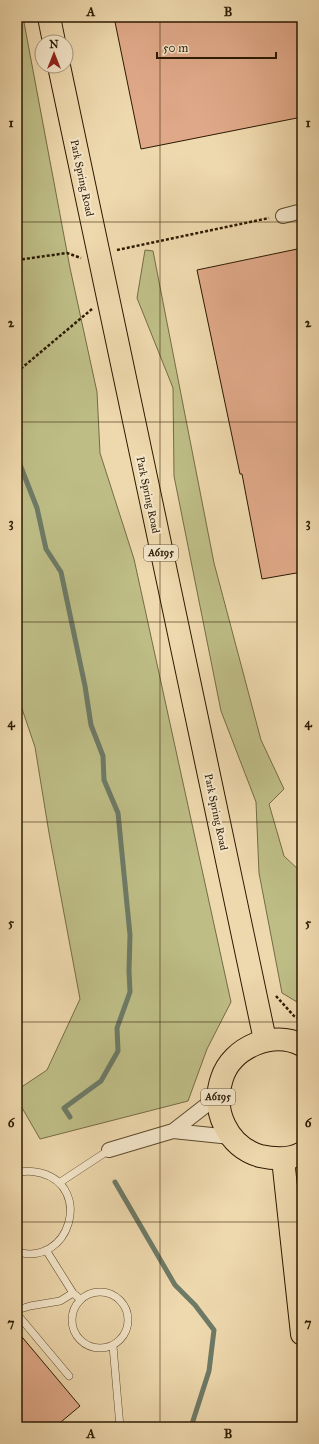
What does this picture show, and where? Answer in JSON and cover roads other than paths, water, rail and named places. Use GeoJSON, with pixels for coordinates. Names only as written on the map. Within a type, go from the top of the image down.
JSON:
{"type":"FeatureCollection","features":[{"type":"Feature","properties":{"kind":"main road"},"geometry":{"type":"LineString","coordinates":[[49,17],[52,34]]}},
{"type":"Feature","properties":{"kind":"main road","name":"Park Spring Road"},"geometry":{"type":"LineString","coordinates":[[60,74],[94,257],[265,1040]]}},
{"type":"Feature","properties":{"kind":"main road","name":"A6195"},"geometry":{"type":"LineString","coordinates":[[302,1045],[281,1039],[265,1040],[247,1048],[232,1061],[222,1077],[218,1096],[219,1111],[224,1125],[231,1137],[242,1147],[255,1154],[269,1158],[293,1156],[302,1334]]}},
{"type":"Feature","properties":{"kind":"street"},"geometry":{"type":"LineString","coordinates":[[283,216],[302,211]]}},
{"type":"Feature","properties":{"kind":"street"},"geometry":{"type":"LineString","coordinates":[[109,1150],[173,1131],[218,1096]]}},
{"type":"Feature","properties":{"kind":"street"},"geometry":{"type":"LineString","coordinates":[[173,1131],[231,1137]]}},
{"type":"Feature","properties":{"kind":"lane"},"geometry":{"type":"LineString","coordinates":[[59,1183],[109,1150]]}},
{"type":"Feature","properties":{"kind":"lane"},"geometry":{"type":"LineString","coordinates":[[17,1162],[18,1172],[33,1171],[47,1175],[59,1183],[66,1194],[70,1206],[70,1220],[66,1232],[57,1243],[46,1250],[32,1254],[18,1253]]}},
{"type":"Feature","properties":{"kind":"lane"},"geometry":{"type":"LineString","coordinates":[[46,1250],[73,1293],[80,1300]]}},
{"type":"Feature","properties":{"kind":"lane"},"geometry":{"type":"LineString","coordinates":[[104,1292],[120,1300],[125,1307],[128,1316],[126,1333],[113,1346],[103,1349],[93,1348],[84,1344],[76,1337],[72,1328],[71,1318],[74,1308],[87,1294],[104,1292]]}},
{"type":"Feature","properties":{"kind":"lane"},"geometry":{"type":"LineString","coordinates":[[17,1310],[30,1306],[60,1301],[73,1293]]}},
{"type":"Feature","properties":{"kind":"lane"},"geometry":{"type":"LineString","coordinates":[[17,1314],[69,1376]]}},
{"type":"Feature","properties":{"kind":"lane"},"geometry":{"type":"LineString","coordinates":[[113,1346],[120,1427]]}},
{"type":"Feature","properties":{"kind":"waterway"},"geometry":{"type":"LineString","coordinates":[[17,457],[37,508],[46,549],[61,572],[85,686],[91,725],[103,756],[104,780],[118,813],[130,935],[130,992],[117,1028],[118,1051],[101,1081],[64,1108],[70,1117]]}},
{"type":"Feature","properties":{"kind":"waterway"},"geometry":{"type":"LineString","coordinates":[[115,1182],[175,1285],[195,1305],[214,1330],[209,1371],[191,1427]]}}]}
